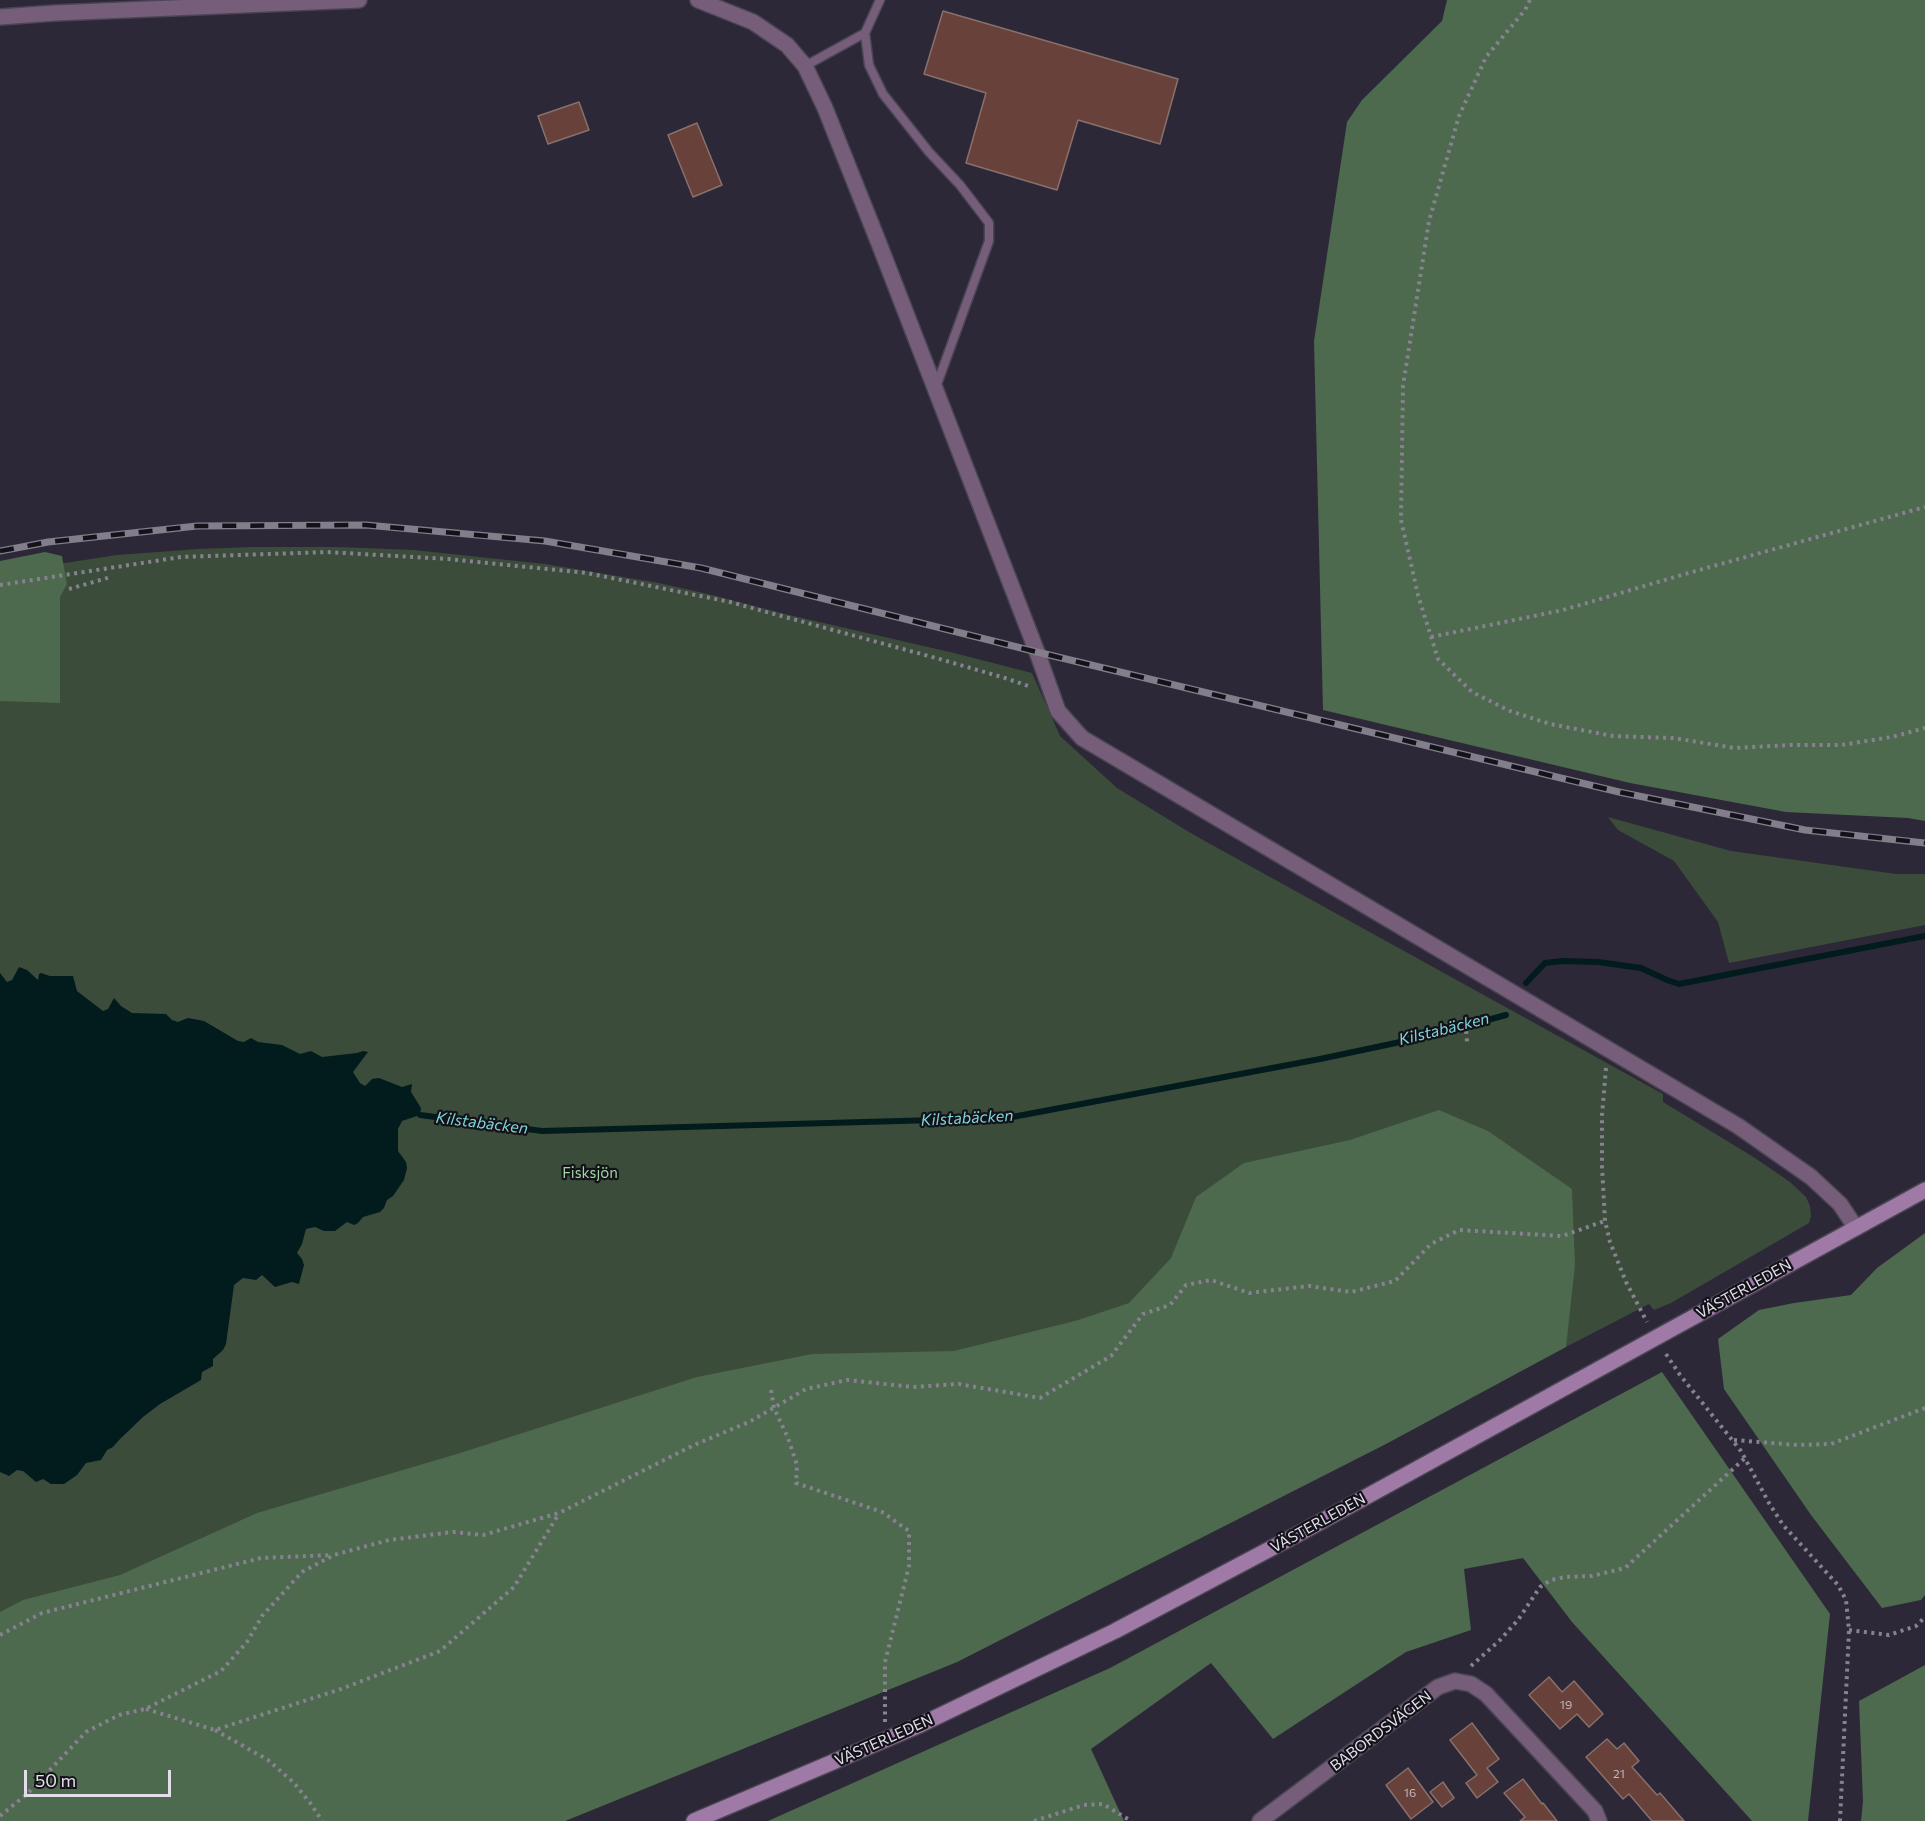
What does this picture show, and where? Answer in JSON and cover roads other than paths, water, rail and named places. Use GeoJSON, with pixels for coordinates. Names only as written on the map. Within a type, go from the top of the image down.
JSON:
{"type":"FeatureCollection","features":[{"type":"Feature","properties":{"kind":"street"},"geometry":{"type":"LineString","coordinates":[[0,17],[152,5],[359,0]]}},
{"type":"Feature","properties":{"kind":"street"},"geometry":{"type":"LineString","coordinates":[[698,0],[753,22],[787,45],[805,66],[825,108],[1058,711],[1082,738],[1738,1126],[1811,1177],[1840,1204],[1856,1228]]}},
{"type":"Feature","properties":{"kind":"street","name":"VÄSTERLEDEN"},"geometry":{"type":"LineString","coordinates":[[694,1821],[890,1738],[1115,1631],[1210,1582],[1925,1190]]}},
{"type":"Feature","properties":{"kind":"street","name":"BABORDSVÄGEN"},"geometry":{"type":"LineString","coordinates":[[1260,1821],[1438,1688],[1455,1681],[1471,1684],[1486,1694],[1595,1811],[1599,1821]]}},
{"type":"Feature","properties":{"kind":"lane"},"geometry":{"type":"LineString","coordinates":[[880,0],[865,33],[869,65],[883,94],[929,152],[960,185],[989,224],[989,241],[935,390]]}},
{"type":"Feature","properties":{"kind":"lane"},"geometry":{"type":"LineString","coordinates":[[805,66],[865,33]]}},
{"type":"Feature","properties":{"kind":"waterway","name":"Kilstabäcken"},"geometry":{"type":"LineString","coordinates":[[1526,983],[1545,963],[1562,961],[1598,962],[1641,968],[1679,984],[1925,936]]}},
{"type":"Feature","properties":{"kind":"waterway","name":"Kilstabäcken"},"geometry":{"type":"LineString","coordinates":[[420,1115],[542,1131],[1007,1118],[1320,1059],[1424,1037],[1506,1015]]}},
{"type":"Feature","properties":{"kind":"railway"},"geometry":{"type":"LineString","coordinates":[[0,551],[48,542],[197,526],[366,525],[545,541],[701,568],[1037,652],[1619,792],[1805,830],[1925,843]]}},
{"type":"Feature","properties":{"kind":"park label","name":"Fisksjön"},"geometry":{"type":"Point","coordinates":[590,1173]}}]}
